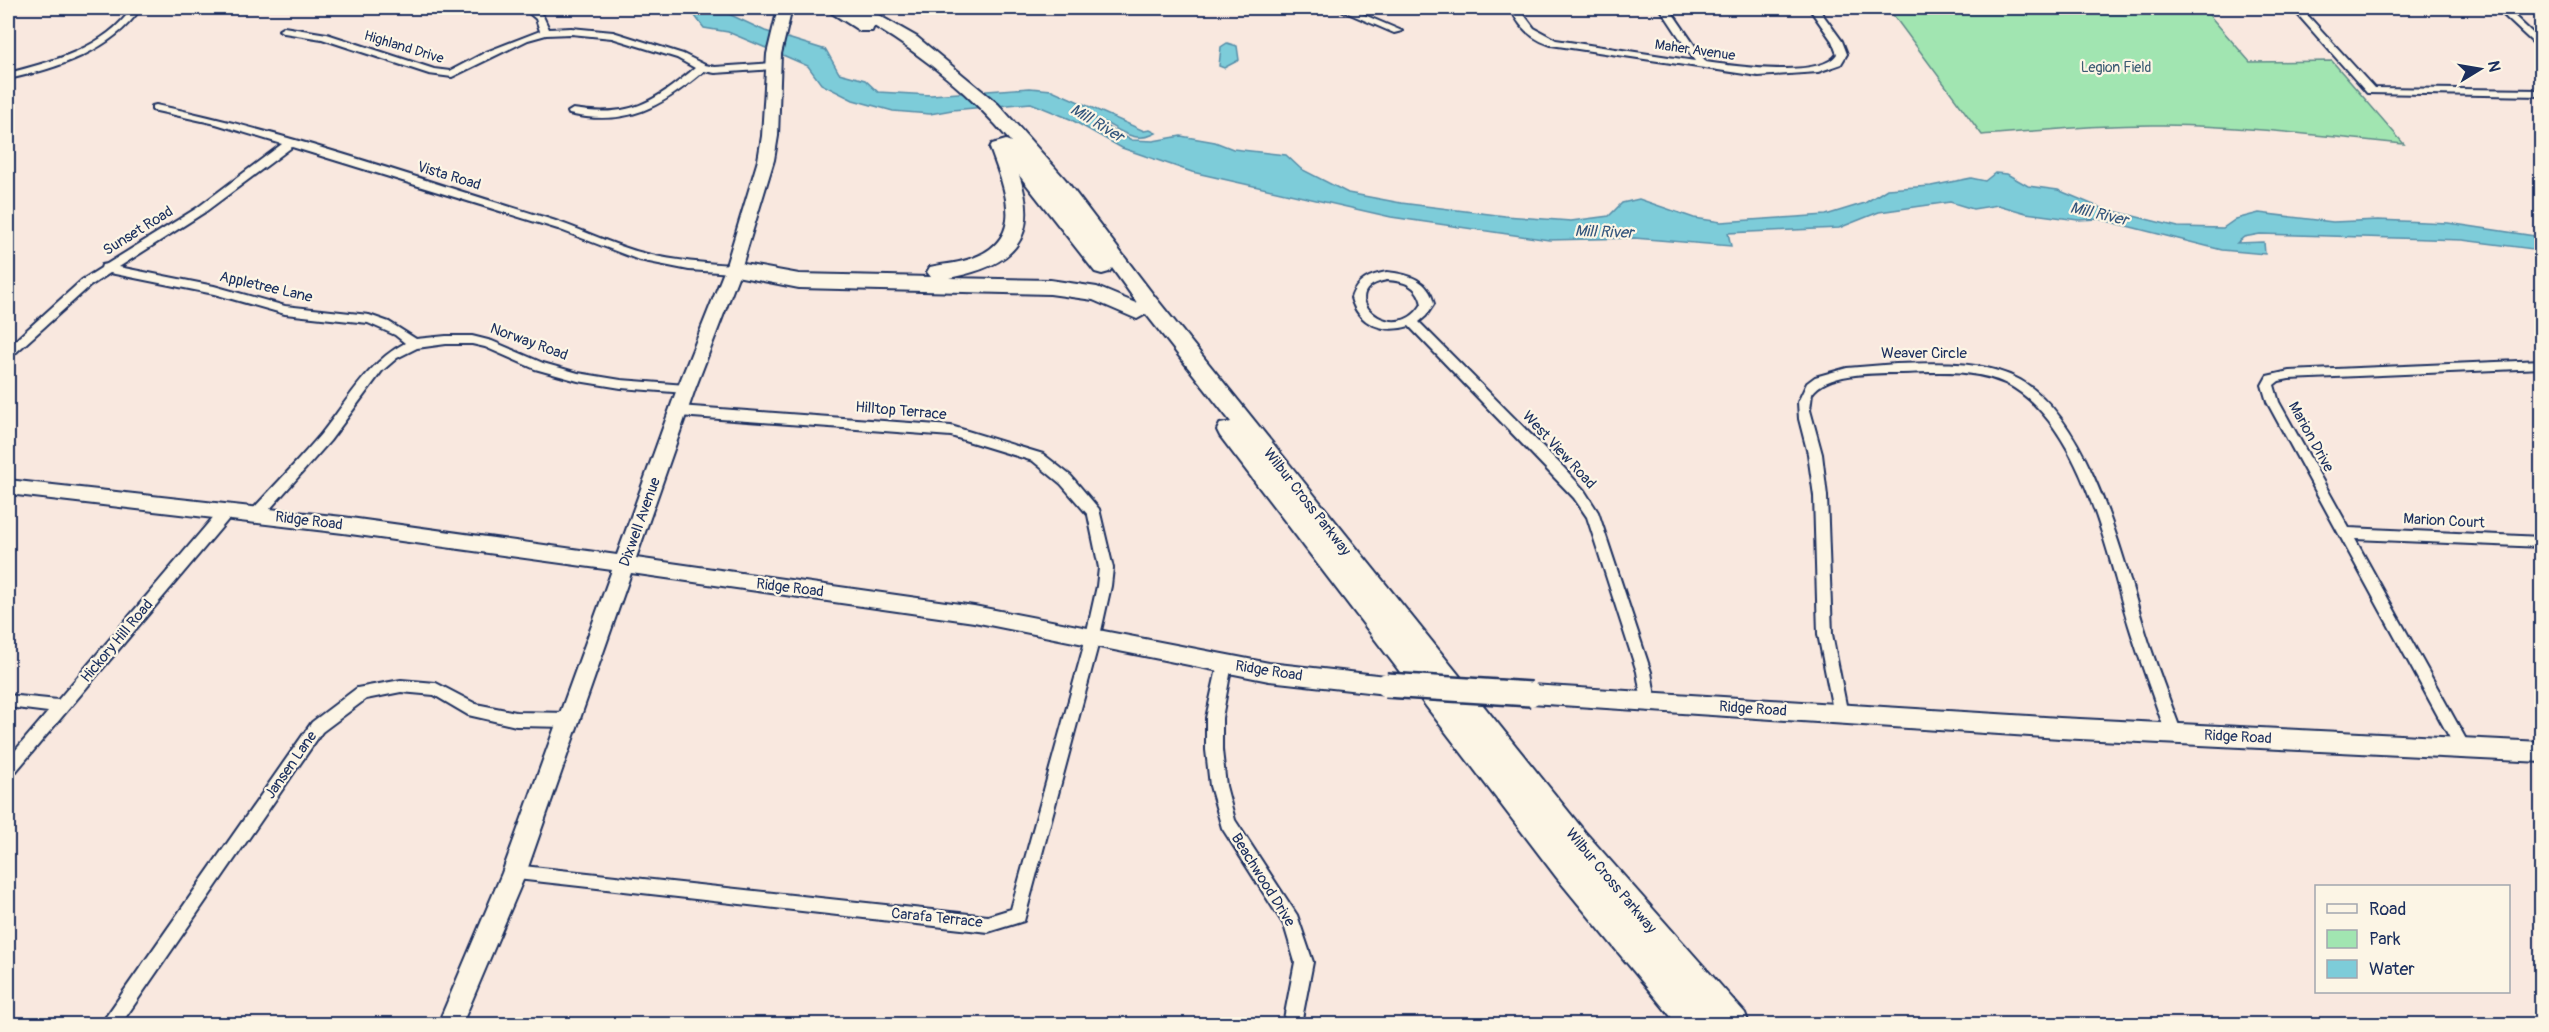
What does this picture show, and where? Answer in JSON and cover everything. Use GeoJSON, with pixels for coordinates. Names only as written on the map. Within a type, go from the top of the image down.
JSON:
{"type":"FeatureCollection","features":[{"type":"Feature","properties":{"kind":"highway","name":"Wilbur Cross Parkway"},"geometry":{"type":"LineString","coordinates":[[832,8],[861,23],[909,55],[985,116],[1058,183],[1148,302],[1575,841],[1734,1024]]}},
{"type":"Feature","properties":{"kind":"highway","name":"Wilbur Cross Parkway"},"geometry":{"type":"LineString","coordinates":[[855,8],[911,41],[973,90],[985,116],[1560,859],[1697,1024]]}},
{"type":"Feature","properties":{"kind":"highway"},"geometry":{"type":"LineString","coordinates":[[733,269],[796,266],[910,274],[966,269],[990,258],[1008,243],[1017,222],[1013,189],[985,116]]}},
{"type":"Feature","properties":{"kind":"highway"},"geometry":{"type":"LineString","coordinates":[[733,269],[799,281],[1050,287],[1097,294],[1137,312]]}},
{"type":"Feature","properties":{"kind":"main road","name":"Dixwell Avenue"},"geometry":{"type":"LineString","coordinates":[[450,1024],[514,873],[686,388],[733,269],[766,160],[770,136],[773,59],[784,8]]}},
{"type":"Feature","properties":{"kind":"main road","name":"Ridge Road"},"geometry":{"type":"LineString","coordinates":[[8,487],[257,514],[903,603],[1294,676],[1386,685],[1840,715],[2541,752]]}},
{"type":"Feature","properties":{"kind":"street"},"geometry":{"type":"LineString","coordinates":[[8,76],[76,56],[98,44],[121,26],[136,8]]}},
{"type":"Feature","properties":{"kind":"street"},"geometry":{"type":"LineString","coordinates":[[528,8],[540,18],[545,32]]}},
{"type":"Feature","properties":{"kind":"street"},"geometry":{"type":"LineString","coordinates":[[1264,9],[1302,8]]}},
{"type":"Feature","properties":{"kind":"street"},"geometry":{"type":"LineString","coordinates":[[1341,8],[1397,31]]}},
{"type":"Feature","properties":{"kind":"street","name":"Maher Avenue"},"geometry":{"type":"LineString","coordinates":[[1515,8],[1527,29],[1539,38],[1562,45],[1758,73],[1792,72],[1829,67],[1837,62],[1842,54],[1838,42],[1814,8]]}},
{"type":"Feature","properties":{"kind":"street"},"geometry":{"type":"LineString","coordinates":[[1665,8],[1702,64]]}},
{"type":"Feature","properties":{"kind":"street"},"geometry":{"type":"LineString","coordinates":[[2296,8],[2371,91],[2541,93]]}},
{"type":"Feature","properties":{"kind":"street"},"geometry":{"type":"LineString","coordinates":[[2501,8],[2541,48]]}},
{"type":"Feature","properties":{"kind":"street","name":"Highland Drive"},"geometry":{"type":"LineString","coordinates":[[284,30],[324,36],[433,72],[452,74],[506,46],[545,32],[590,31],[613,35],[680,56],[702,68]]}},
{"type":"Feature","properties":{"kind":"street"},"geometry":{"type":"LineString","coordinates":[[573,112],[606,117],[638,111],[650,106],[702,68],[715,70],[773,59]]}},
{"type":"Feature","properties":{"kind":"street","name":"Vista Road"},"geometry":{"type":"LineString","coordinates":[[156,108],[208,119],[562,226],[643,257],[689,266],[733,269]]}},
{"type":"Feature","properties":{"kind":"street","name":"Sunset Road"},"geometry":{"type":"LineString","coordinates":[[8,353],[71,294],[106,268],[201,210],[290,143]]}},
{"type":"Feature","properties":{"kind":"street","name":"Appletree Lane"},"geometry":{"type":"LineString","coordinates":[[106,268],[214,290],[283,309],[357,316],[380,322],[402,333],[414,344]]}},
{"type":"Feature","properties":{"kind":"street"},"geometry":{"type":"LineString","coordinates":[[1387,276],[1408,279],[1417,283],[1424,289],[1428,304],[1420,317],[1412,322],[1393,325],[1373,320],[1359,309],[1358,292],[1368,282],[1387,276]]}},
{"type":"Feature","properties":{"kind":"street","name":"West View Road"},"geometry":{"type":"LineString","coordinates":[[1412,322],[1559,472],[1579,494],[1593,516],[1644,672],[1649,702]]}},
{"type":"Feature","properties":{"kind":"street","name":"Norway Road"},"geometry":{"type":"LineString","coordinates":[[257,514],[325,438],[378,368],[414,344],[472,340],[488,344],[539,366],[578,377],[621,384],[686,388]]}},
{"type":"Feature","properties":{"kind":"street","name":"Marion Drive"},"geometry":{"type":"LineString","coordinates":[[2463,748],[2266,388],[2270,379],[2289,375],[2541,364]]}},
{"type":"Feature","properties":{"kind":"street","name":"Weaver Circle"},"geometry":{"type":"LineString","coordinates":[[1840,715],[1824,622],[1822,504],[1818,467],[1803,409],[1805,396],[1812,386],[1826,378],[1847,373],[1906,368],[1960,368],[2000,374],[2016,382],[2031,393],[2046,410],[2076,453],[2094,491],[2117,558],[2150,670],[2174,734]]}},
{"type":"Feature","properties":{"kind":"street","name":"Hilltop Terrace"},"geometry":{"type":"LineString","coordinates":[[679,411],[951,431],[1038,457],[1066,480],[1094,513]]}},
{"type":"Feature","properties":{"kind":"street","name":"Hickory Hill Road"},"geometry":{"type":"LineString","coordinates":[[8,770],[227,511]]}},
{"type":"Feature","properties":{"kind":"street","name":"Carafa Terrace"},"geometry":{"type":"LineString","coordinates":[[514,873],[988,924],[1018,915],[1093,637],[1106,568],[1094,513]]}},
{"type":"Feature","properties":{"kind":"street","name":"Marion Court"},"geometry":{"type":"LineString","coordinates":[[2346,533],[2541,542]]}},
{"type":"Feature","properties":{"kind":"street","name":"Beachwood Drive"},"geometry":{"type":"LineString","coordinates":[[1225,664],[1214,718],[1214,750],[1218,786],[1228,824],[1291,921],[1304,962],[1292,1024]]}},
{"type":"Feature","properties":{"kind":"street","name":"Jansen Lane"},"geometry":{"type":"LineString","coordinates":[[111,1024],[317,727],[362,693],[401,686],[436,688],[473,710],[516,719],[569,720]]}},
{"type":"Feature","properties":{"kind":"street"},"geometry":{"type":"LineString","coordinates":[[8,701],[61,707]]}},
{"type":"Feature","properties":{"kind":"green space","name":"Legion Field"},"geometry":{"type":"Polygon","coordinates":[[[1888,8],[2203,8],[2250,62],[2332,61],[2404,144],[2254,129],[2164,125],[1982,135],[1888,8]]]}},
{"type":"Feature","properties":{"kind":"water","name":"Mill River"},"geometry":{"type":"Polygon","coordinates":[[[689,8],[716,8],[765,31],[826,50],[839,73],[865,80],[878,92],[931,95],[1030,88],[1052,90],[1144,131],[1150,130],[1156,133],[1139,137],[1131,136],[1095,118],[1116,133],[1132,140],[1153,141],[1181,136],[1215,142],[1233,149],[1286,155],[1301,169],[1348,193],[1401,203],[1505,216],[1571,221],[1609,216],[1622,203],[1639,199],[1694,218],[1721,222],[1826,215],[1865,203],[1887,189],[1931,186],[1971,178],[1985,181],[1995,173],[2007,174],[2028,186],[2058,190],[2101,208],[2178,227],[2223,228],[2236,219],[2259,213],[2333,222],[2378,220],[2448,223],[2541,237],[2541,250],[2462,240],[2260,234],[2244,237],[2237,243],[2264,242],[2265,254],[2222,250],[2099,219],[2078,220],[2026,213],[1998,205],[1973,209],[1950,202],[1879,212],[1839,228],[1728,233],[1731,246],[1634,238],[1549,240],[1391,217],[1192,172],[1122,148],[1070,119],[1031,103],[930,114],[893,111],[853,100],[821,84],[808,66],[728,32],[704,28],[689,8]]]}},
{"type":"Feature","properties":{"kind":"water"},"geometry":{"type":"Polygon","coordinates":[[[1227,43],[1237,46],[1239,60],[1224,68],[1219,66],[1221,47],[1227,43]]]}}]}
